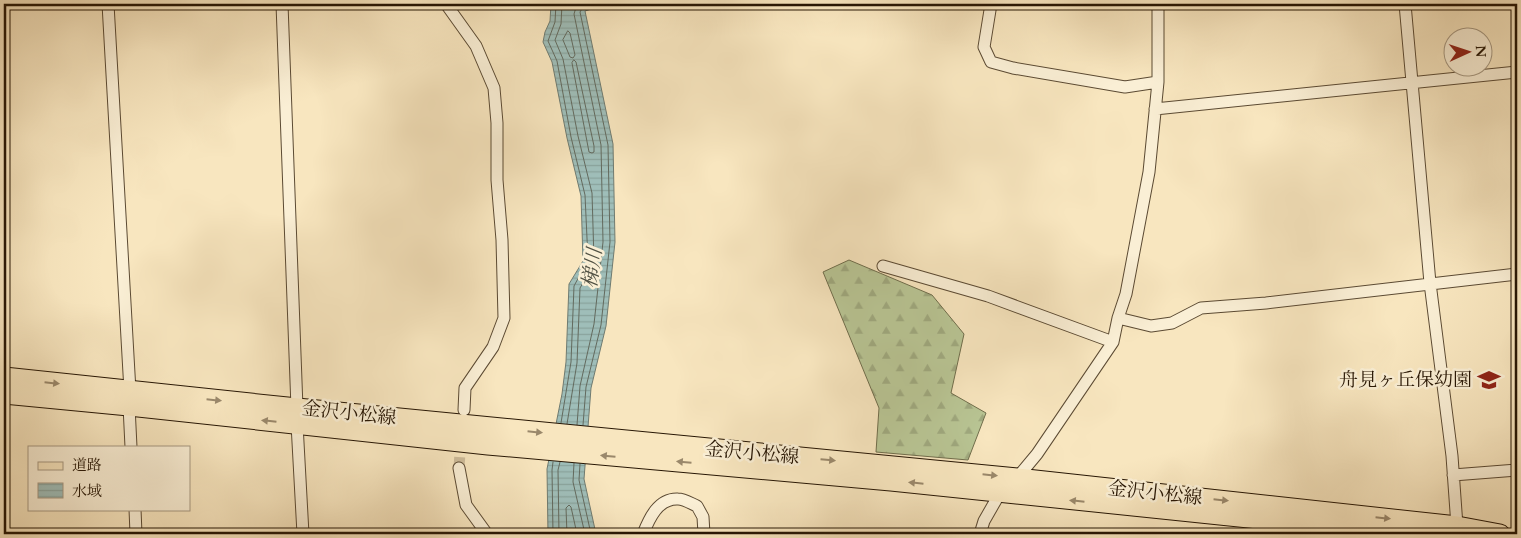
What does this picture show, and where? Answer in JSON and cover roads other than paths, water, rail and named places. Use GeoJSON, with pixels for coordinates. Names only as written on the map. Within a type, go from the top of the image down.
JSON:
{"type":"FeatureCollection","features":[{"type":"Feature","properties":{"kind":"main road","name":"金沢小松線"},"geometry":{"type":"LineString","coordinates":[[4,377],[130,399]]}},
{"type":"Feature","properties":{"kind":"main road","name":"金沢小松線"},"geometry":{"type":"LineString","coordinates":[[4,394],[130,399],[657,452],[1018,478],[1457,526],[1500,534]]}},
{"type":"Feature","properties":{"kind":"main road","name":"金沢小松線"},"geometry":{"type":"LineString","coordinates":[[657,452],[1000,493],[1404,534]]}},
{"type":"Feature","properties":{"kind":"street"},"geometry":{"type":"LineString","coordinates":[[108,4],[132,446]]}},
{"type":"Feature","properties":{"kind":"street"},"geometry":{"type":"LineString","coordinates":[[282,4],[303,534]]}},
{"type":"Feature","properties":{"kind":"street"},"geometry":{"type":"LineString","coordinates":[[446,4],[476,46],[494,88],[498,123],[497,180],[502,240],[504,318],[493,348],[465,388],[464,410]]}},
{"type":"Feature","properties":{"kind":"street"},"geometry":{"type":"LineString","coordinates":[[990,4],[984,47],[992,62],[1014,68],[1125,87],[1158,82]]}},
{"type":"Feature","properties":{"kind":"street"},"geometry":{"type":"LineString","coordinates":[[1018,478],[1037,454],[1113,342],[1126,294],[1149,172],[1158,82],[1158,4]]}},
{"type":"Feature","properties":{"kind":"street"},"geometry":{"type":"LineString","coordinates":[[1405,4],[1430,283],[1453,475],[1457,526]]}},
{"type":"Feature","properties":{"kind":"street"},"geometry":{"type":"LineString","coordinates":[[1155,110],[1517,72]]}},
{"type":"Feature","properties":{"kind":"street"},"geometry":{"type":"LineString","coordinates":[[883,266],[988,296],[1113,342]]}},
{"type":"Feature","properties":{"kind":"street"},"geometry":{"type":"LineString","coordinates":[[1118,318],[1151,326],[1172,323],[1201,308],[1266,303],[1517,274]]}},
{"type":"Feature","properties":{"kind":"street"},"geometry":{"type":"LineString","coordinates":[[459,468],[466,505],[487,534]]}},
{"type":"Feature","properties":{"kind":"street"},"geometry":{"type":"LineString","coordinates":[[1453,475],[1517,470]]}},
{"type":"Feature","properties":{"kind":"street"},"geometry":{"type":"LineString","coordinates":[[980,534],[984,521],[1000,493]]}},
{"type":"Feature","properties":{"kind":"street"},"geometry":{"type":"LineString","coordinates":[[643,534],[650,518],[662,503],[678,498],[697,506],[703,518],[704,534]]}},
{"type":"Feature","properties":{"kind":"street"},"geometry":{"type":"LineString","coordinates":[[135,510],[136,534]]}},
{"type":"Feature","properties":{"kind":"water","name":"梯川"},"geometry":{"type":"Polygon","coordinates":[[[551,4],[608,4],[585,11],[613,144],[615,242],[606,326],[591,388],[584,479],[596,534],[548,534],[547,469],[562,394],[566,362],[569,284],[583,261],[581,196],[552,62],[543,42],[550,21],[551,4]]]}},
{"type":"Feature","properties":{"kind":"tunnel"},"geometry":{"type":"LineString","coordinates":[[459,468],[461,437]]}},
{"type":"Feature","properties":{"kind":"place","name":"舟見ヶ丘保幼園"},"geometry":{"type":"Point","coordinates":[1489,380]}}]}
